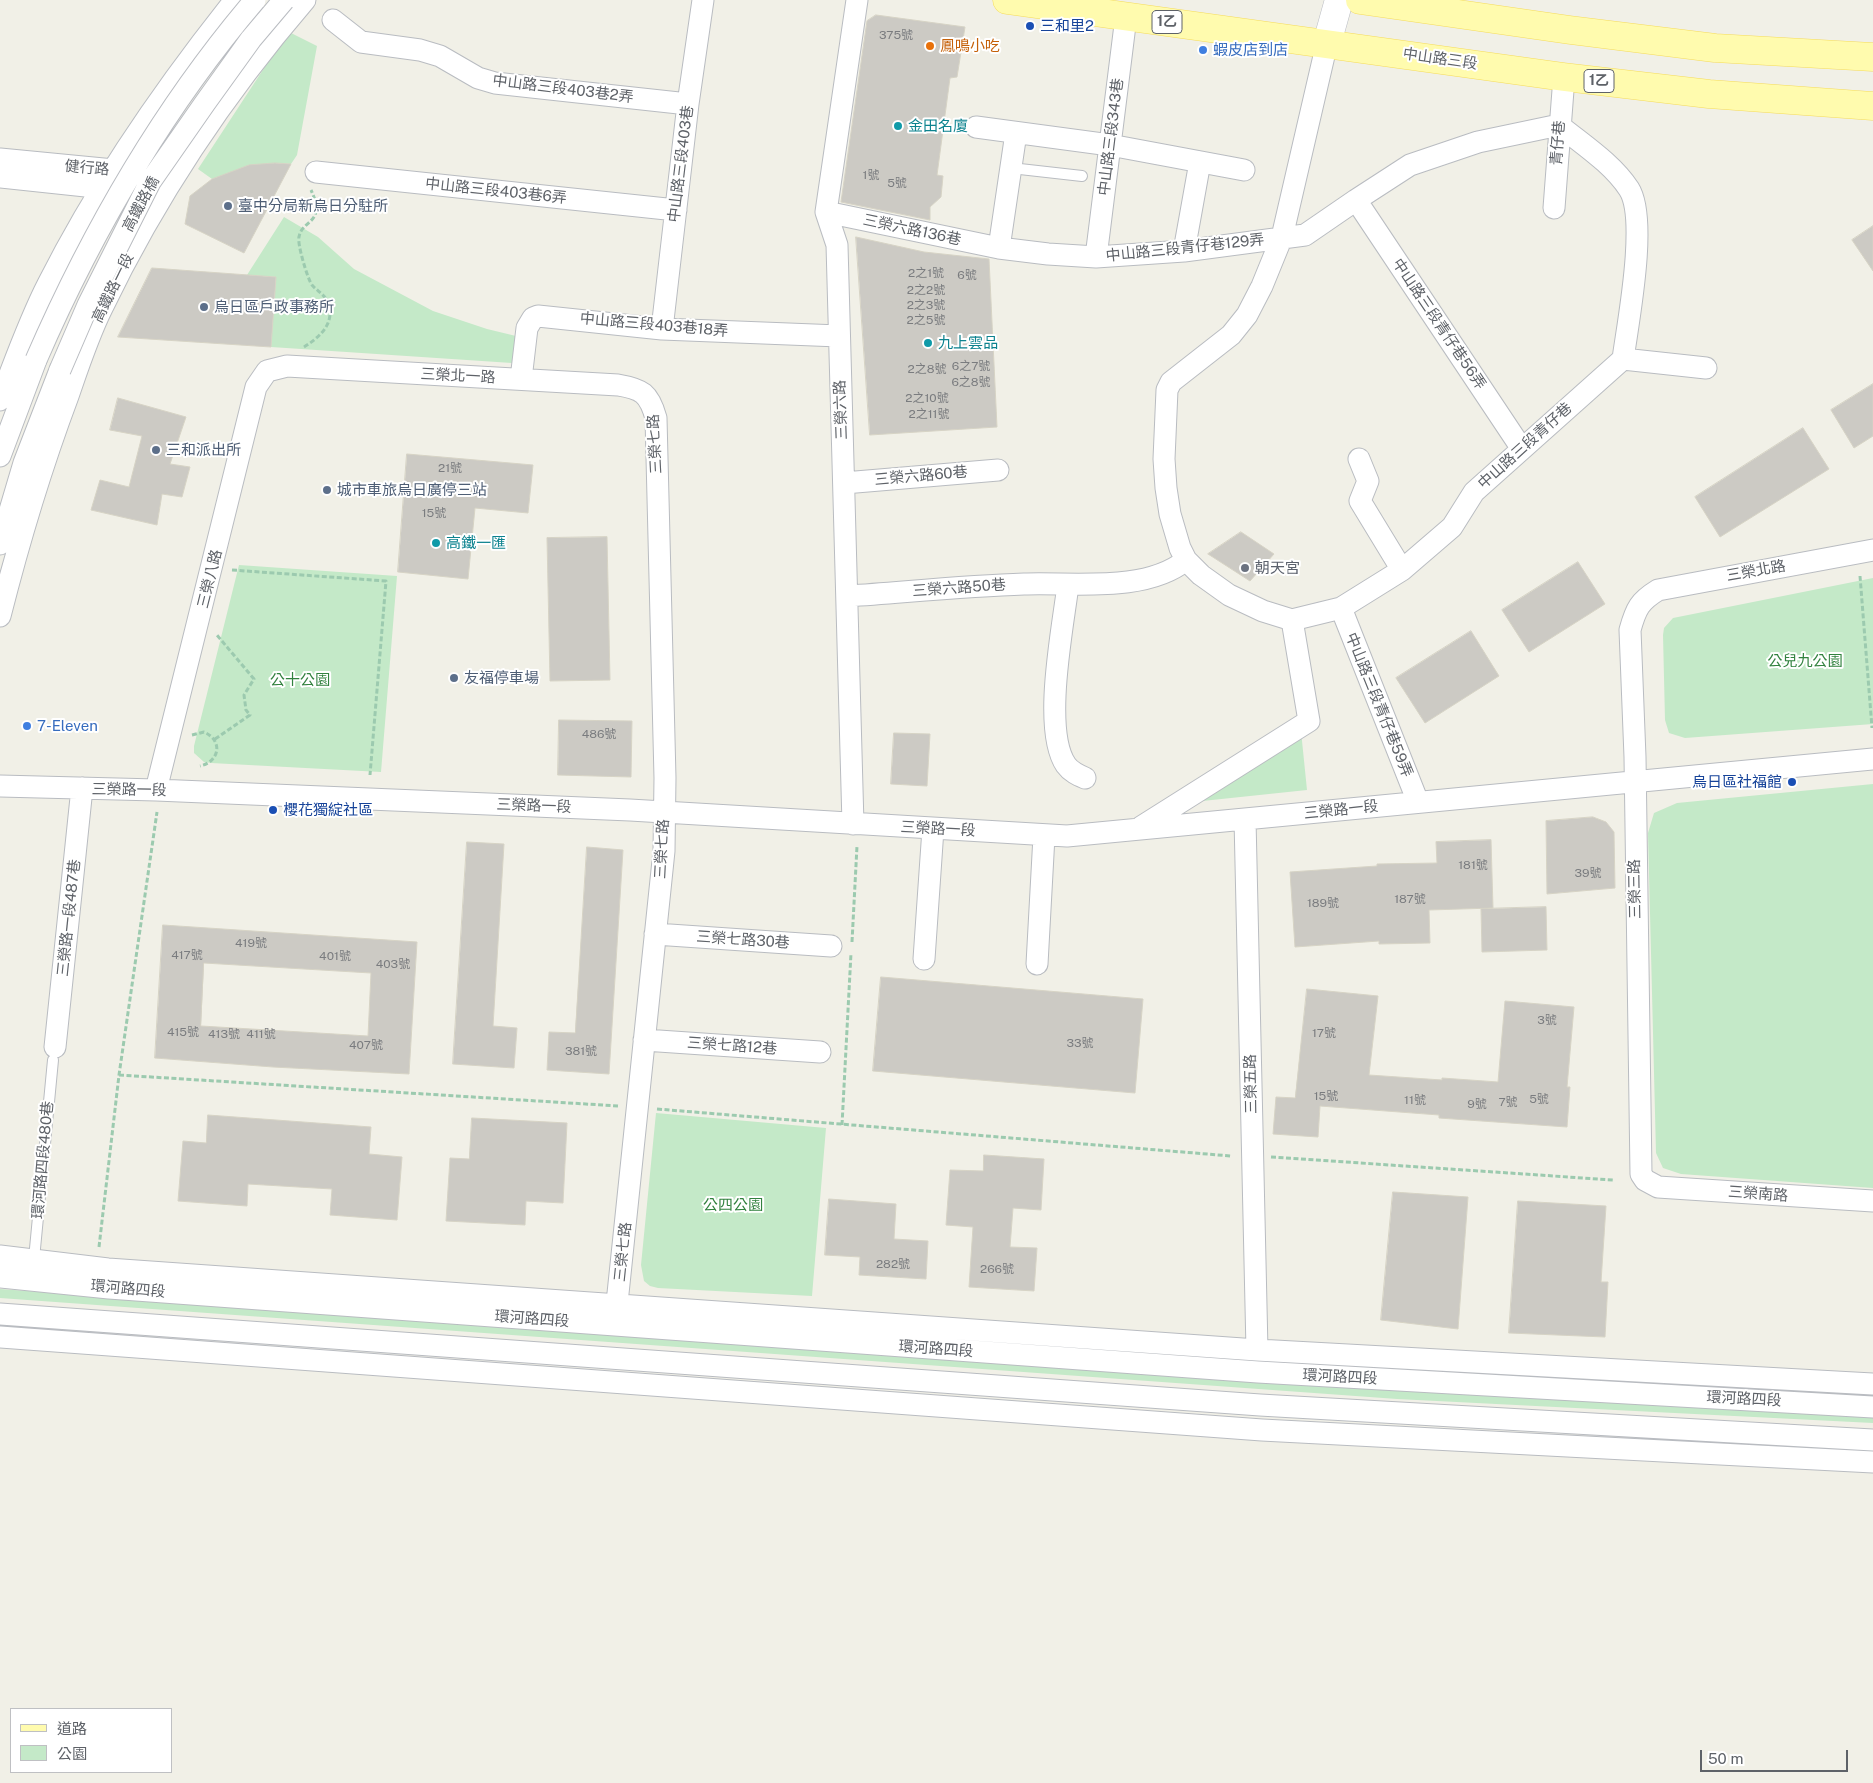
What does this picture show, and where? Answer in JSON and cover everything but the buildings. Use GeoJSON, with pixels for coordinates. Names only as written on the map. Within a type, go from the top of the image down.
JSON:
{"type":"FeatureCollection","features":[{"type":"Feature","properties":{"kind":"main road","name":"中山路三段"},"geometry":{"type":"LineString","coordinates":[[1008,0],[1564,77],[1708,94],[1873,106]]}},
{"type":"Feature","properties":{"kind":"main road"},"geometry":{"type":"LineString","coordinates":[[1327,43],[1338,0]]}},
{"type":"Feature","properties":{"kind":"main road"},"geometry":{"type":"LineString","coordinates":[[1360,0],[1570,30],[1715,48],[1873,57]]}},
{"type":"Feature","properties":{"kind":"street"},"geometry":{"type":"LineString","coordinates":[[0,400],[47,285],[106,179],[171,84],[235,0]]}},
{"type":"Feature","properties":{"kind":"street","name":"高鐵路橋"},"geometry":{"type":"LineString","coordinates":[[0,456],[36,360],[65,294],[126,179],[184,91],[255,0]]}},
{"type":"Feature","properties":{"kind":"street","name":"高鐵路橋"},"geometry":{"type":"LineString","coordinates":[[0,544],[24,463],[60,370],[88,305],[150,182],[204,103],[284,0]]}},
{"type":"Feature","properties":{"kind":"street","name":"高鐵路一段"},"geometry":{"type":"LineString","coordinates":[[0,616],[40,470],[101,310],[174,176],[218,110],[262,50],[305,0]]}},
{"type":"Feature","properties":{"kind":"street","name":"中山路三段403巷"},"geometry":{"type":"LineString","coordinates":[[662,329],[688,104],[703,0]]}},
{"type":"Feature","properties":{"kind":"street","name":"三榮六路"},"geometry":{"type":"LineString","coordinates":[[853,824],[849,596],[838,336],[838,246],[826,212],[857,0]]}},
{"type":"Feature","properties":{"kind":"street","name":"中山路三段343巷"},"geometry":{"type":"LineString","coordinates":[[1096,257],[1126,17]]}},
{"type":"Feature","properties":{"kind":"street","name":"中山路三段403巷2弄"},"geometry":{"type":"LineString","coordinates":[[333,20],[361,42],[420,50],[440,56],[478,78],[495,83],[688,104]]}},
{"type":"Feature","properties":{"kind":"street"},"geometry":{"type":"LineString","coordinates":[[1136,830],[1309,721],[1292,620],[1264,611],[1229,595],[1201,575],[1186,560],[1180,548],[1170,514],[1164,459],[1167,390],[1171,382],[1231,335],[1247,315],[1262,286],[1282,237],[1327,43]]}},
{"type":"Feature","properties":{"kind":"street","name":"青仔巷"},"geometry":{"type":"LineString","coordinates":[[1554,208],[1558,125],[1564,77]]}},
{"type":"Feature","properties":{"kind":"street"},"geometry":{"type":"LineString","coordinates":[[1282,237],[1306,235],[1356,200],[1410,166],[1478,142],[1558,125],[1600,158],[1630,190],[1638,220],[1623,359],[1706,368]]}},
{"type":"Feature","properties":{"kind":"street"},"geometry":{"type":"LineString","coordinates":[[976,127],[1110,145],[1244,170]]}},
{"type":"Feature","properties":{"kind":"street"},"geometry":{"type":"LineString","coordinates":[[999,248],[1016,133]]}},
{"type":"Feature","properties":{"kind":"street","name":"健行路"},"geometry":{"type":"LineString","coordinates":[[0,159],[106,179],[162,195]]}},
{"type":"Feature","properties":{"kind":"street"},"geometry":{"type":"LineString","coordinates":[[1184,251],[1200,162]]}},
{"type":"Feature","properties":{"kind":"street","name":"中山路三段403巷6弄"},"geometry":{"type":"LineString","coordinates":[[316,172],[676,210]]}},
{"type":"Feature","properties":{"kind":"street","name":"健行路"},"geometry":{"type":"LineString","coordinates":[[0,176],[106,179],[174,176]]}},
{"type":"Feature","properties":{"kind":"street","name":"中山路三段青仔巷56弄"},"geometry":{"type":"LineString","coordinates":[[1356,200],[1522,449]]}},
{"type":"Feature","properties":{"kind":"street","name":"三榮六路136巷"},"geometry":{"type":"LineString","coordinates":[[826,212],[999,248]]}},
{"type":"Feature","properties":{"kind":"street","name":"中山路三段青仔巷129弄"},"geometry":{"type":"LineString","coordinates":[[999,248],[1096,257],[1184,251],[1282,237]]}},
{"type":"Feature","properties":{"kind":"street","name":"中山路三段403巷18弄"},"geometry":{"type":"LineString","coordinates":[[521,379],[527,328],[533,318],[538,316],[662,329],[838,336]]}},
{"type":"Feature","properties":{"kind":"street","name":"中山路三段青仔巷"},"geometry":{"type":"LineString","coordinates":[[1292,620],[1341,608],[1402,570],[1452,527],[1474,492],[1623,359]]}},
{"type":"Feature","properties":{"kind":"street","name":"三榮北一路"},"geometry":{"type":"LineString","coordinates":[[267,371],[287,366],[618,385],[634,387],[647,395]]}},
{"type":"Feature","properties":{"kind":"street","name":"三榮八路"},"geometry":{"type":"LineString","coordinates":[[156,790],[256,387],[267,371]]}},
{"type":"Feature","properties":{"kind":"street","name":"三榮七路"},"geometry":{"type":"LineString","coordinates":[[618,1303],[664,851],[656,418],[647,395]]}},
{"type":"Feature","properties":{"kind":"street"},"geometry":{"type":"LineString","coordinates":[[1359,459],[1368,481],[1360,501],[1402,570]]}},
{"type":"Feature","properties":{"kind":"street","name":"三榮六路60巷"},"geometry":{"type":"LineString","coordinates":[[844,483],[998,470]]}},
{"type":"Feature","properties":{"kind":"street","name":"三榮北路"},"geometry":{"type":"LineString","coordinates":[[1642,600],[1658,590],[1679,584],[1873,550]]}},
{"type":"Feature","properties":{"kind":"street","name":"三榮六路50巷"},"geometry":{"type":"LineString","coordinates":[[849,596],[1026,584],[1091,586],[1162,575],[1174,570],[1186,560]]}},
{"type":"Feature","properties":{"kind":"street"},"geometry":{"type":"LineString","coordinates":[[1068,585],[1055,706],[1058,738],[1065,764],[1072,772],[1085,778]]}},
{"type":"Feature","properties":{"kind":"street","name":"三榮三路"},"geometry":{"type":"LineString","coordinates":[[1642,600],[1634,614],[1630,630],[1640,1166],[1645,1180]]}},
{"type":"Feature","properties":{"kind":"street","name":"中山路三段青仔巷59弄"},"geometry":{"type":"LineString","coordinates":[[1341,608],[1418,802]]}},
{"type":"Feature","properties":{"kind":"street","name":"三榮路一段"},"geometry":{"type":"LineString","coordinates":[[0,786],[156,790],[664,812],[1044,836],[1136,830],[1873,759]]}},
{"type":"Feature","properties":{"kind":"street","name":"三榮路一段487巷"},"geometry":{"type":"LineString","coordinates":[[54,1054],[82,788]]}},
{"type":"Feature","properties":{"kind":"street","name":"三榮五路"},"geometry":{"type":"LineString","coordinates":[[1245,819],[1256,1350]]}},
{"type":"Feature","properties":{"kind":"street"},"geometry":{"type":"LineString","coordinates":[[924,958],[933,829]]}},
{"type":"Feature","properties":{"kind":"street"},"geometry":{"type":"LineString","coordinates":[[1038,964],[1044,836]]}},
{"type":"Feature","properties":{"kind":"street","name":"三榮七路30巷"},"geometry":{"type":"LineString","coordinates":[[655,934],[832,946]]}},
{"type":"Feature","properties":{"kind":"street","name":"三榮七路12巷"},"geometry":{"type":"LineString","coordinates":[[644,1040],[820,1052]]}},
{"type":"Feature","properties":{"kind":"street","name":"三榮南路"},"geometry":{"type":"LineString","coordinates":[[1645,1180],[1658,1187],[1873,1201]]}},
{"type":"Feature","properties":{"kind":"street","name":"環河路四段"},"geometry":{"type":"LineString","coordinates":[[0,1256],[108,1269],[618,1303],[1256,1350],[1873,1384]]}},
{"type":"Feature","properties":{"kind":"street","name":"環河路四段"},"geometry":{"type":"LineString","coordinates":[[0,1277],[128,1290],[1258,1372],[1873,1407]]}},
{"type":"Feature","properties":{"kind":"street"},"geometry":{"type":"LineString","coordinates":[[0,1314],[1260,1405],[1873,1440]]}},
{"type":"Feature","properties":{"kind":"street"},"geometry":{"type":"LineString","coordinates":[[0,1337],[1262,1430],[1873,1462]]}},
{"type":"Feature","properties":{"kind":"lane"},"geometry":{"type":"LineString","coordinates":[[1011,168],[1082,176]]}},
{"type":"Feature","properties":{"kind":"lane","name":"環河路四段480巷"},"geometry":{"type":"LineString","coordinates":[[34,1259],[54,1054]]}},
{"type":"Feature","properties":{"kind":"path"},"geometry":{"type":"LineString","coordinates":[[301,349],[324,331],[330,320],[327,300],[311,284],[299,245],[299,237],[302,230],[314,218],[316,208],[310,187],[310,179],[316,172]]}},
{"type":"Feature","properties":{"kind":"path"},"geometry":{"type":"LineString","coordinates":[[232,570],[386,581],[370,776]]}},
{"type":"Feature","properties":{"kind":"path"},"geometry":{"type":"LineString","coordinates":[[1860,576],[1872,728]]}},
{"type":"Feature","properties":{"kind":"path"},"geometry":{"type":"LineString","coordinates":[[215,739],[250,715],[246,710],[244,695],[254,679],[216,634]]}},
{"type":"Feature","properties":{"kind":"path"},"geometry":{"type":"LineString","coordinates":[[192,736],[204,732],[215,739],[217,753],[214,759],[208,764],[200,766]]}},
{"type":"Feature","properties":{"kind":"path"},"geometry":{"type":"LineString","coordinates":[[99,1248],[119,1075],[157,812]]}},
{"type":"Feature","properties":{"kind":"path"},"geometry":{"type":"LineString","coordinates":[[842,1125],[857,846]]}},
{"type":"Feature","properties":{"kind":"path"},"geometry":{"type":"LineString","coordinates":[[119,1075],[621,1106]]}},
{"type":"Feature","properties":{"kind":"path"},"geometry":{"type":"LineString","coordinates":[[651,1108],[1232,1156]]}},
{"type":"Feature","properties":{"kind":"path"},"geometry":{"type":"LineString","coordinates":[[1268,1157],[1613,1180]]}},
{"type":"Feature","properties":{"kind":"green space"},"geometry":{"type":"Polygon","coordinates":[[[291,33],[317,46],[297,155],[291,164],[275,163],[212,179],[198,169],[272,56],[291,33]]]}},
{"type":"Feature","properties":{"kind":"green space"},"geometry":{"type":"Polygon","coordinates":[[[284,217],[318,237],[354,269],[433,311],[487,329],[516,336],[512,363],[271,347],[276,277],[247,275],[284,217]]]}},
{"type":"Feature","properties":{"kind":"green space","name":"公十公園"},"geometry":{"type":"Polygon","coordinates":[[[239,565],[397,576],[381,772],[211,763],[204,762],[194,753],[194,746],[239,565]]]}},
{"type":"Feature","properties":{"kind":"green space","name":"公兒九公園"},"geometry":{"type":"Polygon","coordinates":[[[1873,578],[1873,724],[1685,738],[1669,733],[1665,720],[1663,635],[1664,628],[1673,618],[1873,578]]]}},
{"type":"Feature","properties":{"kind":"green space"},"geometry":{"type":"Polygon","coordinates":[[[1301,731],[1307,790],[1193,802],[1301,731]]]}},
{"type":"Feature","properties":{"kind":"green space"},"geometry":{"type":"Polygon","coordinates":[[[1873,784],[1873,1188],[1681,1174],[1663,1168],[1656,1153],[1648,833],[1654,813],[1677,803],[1873,784]]]}},
{"type":"Feature","properties":{"kind":"green space","name":"公四公園"},"geometry":{"type":"Polygon","coordinates":[[[656,1113],[826,1128],[812,1296],[658,1288],[650,1286],[644,1281],[641,1265],[656,1113]]]}},
{"type":"Feature","properties":{"kind":"green space"},"geometry":{"type":"Polygon","coordinates":[[[0,1289],[1398,1389],[1873,1415],[1873,1423],[1397,1399],[0,1298],[0,1289]]]}},
{"type":"Feature","properties":{"kind":"place","name":"三和里2"},"geometry":{"type":"Point","coordinates":[1030,26]}},
{"type":"Feature","properties":{"kind":"place","name":"鳳鳴小吃"},"geometry":{"type":"Point","coordinates":[930,46]}},
{"type":"Feature","properties":{"kind":"place","name":"蝦皮店到店"},"geometry":{"type":"Point","coordinates":[1203,50]}},
{"type":"Feature","properties":{"kind":"place","name":"金田名廈"},"geometry":{"type":"Point","coordinates":[898,126]}},
{"type":"Feature","properties":{"kind":"place","name":"臺中分局新烏日分駐所"},"geometry":{"type":"Point","coordinates":[228,206]}},
{"type":"Feature","properties":{"kind":"place","name":"烏日區戶政事務所"},"geometry":{"type":"Point","coordinates":[204,307]}},
{"type":"Feature","properties":{"kind":"place","name":"九上雲品"},"geometry":{"type":"Point","coordinates":[928,343]}},
{"type":"Feature","properties":{"kind":"place","name":"三和派出所"},"geometry":{"type":"Point","coordinates":[156,450]}},
{"type":"Feature","properties":{"kind":"place","name":"城市車旅烏日廣停三站"},"geometry":{"type":"Point","coordinates":[327,490]}},
{"type":"Feature","properties":{"kind":"place","name":"高鐵一匯"},"geometry":{"type":"Point","coordinates":[436,543]}},
{"type":"Feature","properties":{"kind":"place","name":"朝天宮"},"geometry":{"type":"Point","coordinates":[1245,568]}},
{"type":"Feature","properties":{"kind":"place","name":"友福停車場"},"geometry":{"type":"Point","coordinates":[454,678]}},
{"type":"Feature","properties":{"kind":"place","name":"7-Eleven"},"geometry":{"type":"Point","coordinates":[27,726]}},
{"type":"Feature","properties":{"kind":"place","name":"烏日區社福館"},"geometry":{"type":"Point","coordinates":[1792,782]}},
{"type":"Feature","properties":{"kind":"place","name":"櫻花獨綻社區"},"geometry":{"type":"Point","coordinates":[273,810]}}]}
